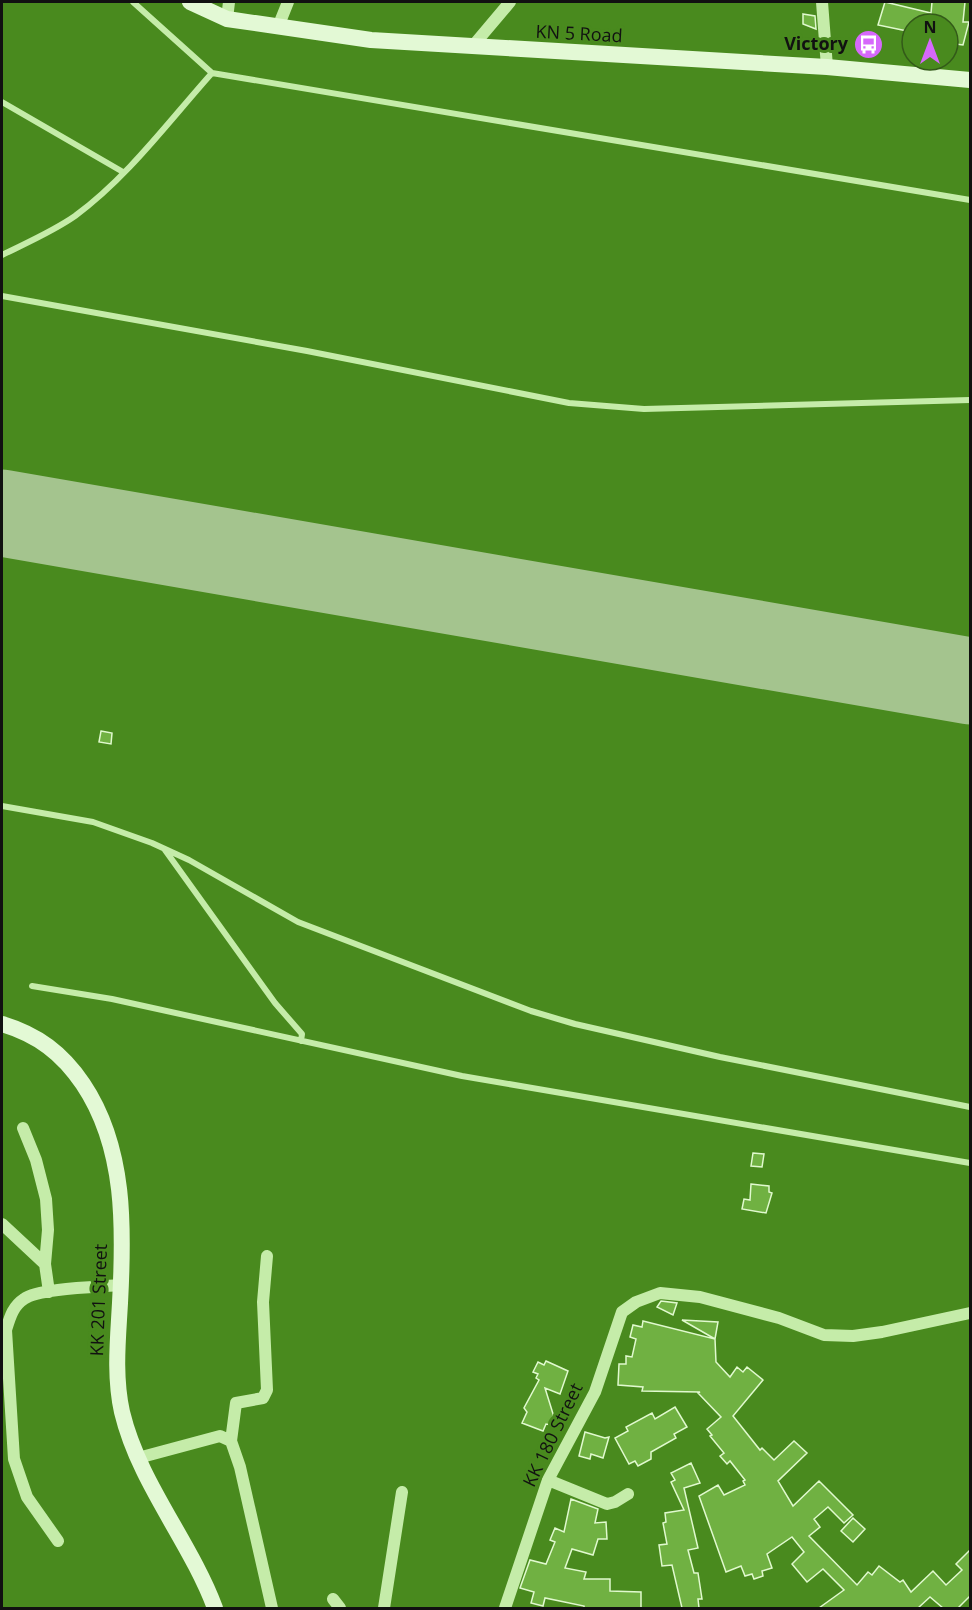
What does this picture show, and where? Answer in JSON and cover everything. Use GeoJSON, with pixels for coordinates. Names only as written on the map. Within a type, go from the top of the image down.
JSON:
{"type":"FeatureCollection","features":[{"type":"Feature","properties":{"kind":"main road","name":"KN 5 Road"},"geometry":{"type":"LineString","coordinates":[[190,2],[227,19],[371,40],[827,67],[970,80]]}},
{"type":"Feature","properties":{"kind":"main road","name":"KK 201 Street"},"geometry":{"type":"LineString","coordinates":[[2,1024],[24,1031],[63,1056],[96,1103],[108,1130],[115,1159],[120,1211],[121,1285],[116,1365],[122,1411],[138,1458],[202,1575],[215,1608]]}},
{"type":"Feature","properties":{"kind":"street"},"geometry":{"type":"LineString","coordinates":[[227,19],[229,2]]}},
{"type":"Feature","properties":{"kind":"street"},"geometry":{"type":"LineString","coordinates":[[278,27],[288,2]]}},
{"type":"Feature","properties":{"kind":"street"},"geometry":{"type":"LineString","coordinates":[[472,47],[510,2]]}},
{"type":"Feature","properties":{"kind":"street"},"geometry":{"type":"LineString","coordinates":[[822,2],[827,67]]}},
{"type":"Feature","properties":{"kind":"street"},"geometry":{"type":"LineString","coordinates":[[23,1128],[36,1160],[46,1199],[48,1230],[45,1264],[49,1292]]}},
{"type":"Feature","properties":{"kind":"street"},"geometry":{"type":"LineString","coordinates":[[2,1224],[45,1264]]}},
{"type":"Feature","properties":{"kind":"street"},"geometry":{"type":"LineString","coordinates":[[267,1256],[263,1302],[267,1390],[263,1398],[236,1403],[231,1441],[240,1467],[272,1608]]}},
{"type":"Feature","properties":{"kind":"street"},"geometry":{"type":"LineString","coordinates":[[58,1541],[27,1497],[14,1459],[6,1330],[12,1310],[26,1297],[49,1292],[121,1285]]}},
{"type":"Feature","properties":{"kind":"street","name":"KK 180 Street"},"geometry":{"type":"LineString","coordinates":[[505,1608],[548,1480],[595,1392],[622,1312],[636,1302],[660,1293],[700,1297],[779,1318],[824,1335],[854,1336],[970,1313]]}},
{"type":"Feature","properties":{"kind":"street"},"geometry":{"type":"LineString","coordinates":[[138,1458],[220,1436],[231,1441]]}},
{"type":"Feature","properties":{"kind":"street"},"geometry":{"type":"LineString","coordinates":[[548,1480],[607,1504],[615,1503],[628,1494]]}},
{"type":"Feature","properties":{"kind":"street"},"geometry":{"type":"LineString","coordinates":[[384,1608],[402,1492]]}},
{"type":"Feature","properties":{"kind":"lane"},"geometry":{"type":"LineString","coordinates":[[133,2],[212,73],[970,200]]}},
{"type":"Feature","properties":{"kind":"lane"},"geometry":{"type":"LineString","coordinates":[[2,255],[74,216],[123,172],[212,73]]}},
{"type":"Feature","properties":{"kind":"lane"},"geometry":{"type":"LineString","coordinates":[[2,102],[123,172]]}},
{"type":"Feature","properties":{"kind":"lane"},"geometry":{"type":"LineString","coordinates":[[2,296],[578,404],[644,409],[970,400]]}},
{"type":"Feature","properties":{"kind":"lane"},"geometry":{"type":"LineString","coordinates":[[2,806],[93,822],[164,849],[298,922],[531,1011],[575,1024],[720,1057],[970,1107]]}},
{"type":"Feature","properties":{"kind":"lane"},"geometry":{"type":"LineString","coordinates":[[164,849],[275,1003],[302,1034],[301,1041]]}},
{"type":"Feature","properties":{"kind":"lane"},"geometry":{"type":"LineString","coordinates":[[32,986],[112,999],[462,1076],[970,1163]]}},
{"type":"Feature","properties":{"kind":"building"},"geometry":{"type":"Polygon","coordinates":[[[885,2],[927,12],[900,12],[900,30],[878,25],[885,2]]]}},
{"type":"Feature","properties":{"kind":"building"},"geometry":{"type":"Polygon","coordinates":[[[932,2],[965,2],[963,22],[969,22],[963,45],[960,45],[960,12],[931,12],[932,2]]]}},
{"type":"Feature","properties":{"kind":"building"},"geometry":{"type":"Polygon","coordinates":[[[803,14],[815,16],[816,29],[803,24],[803,14]]]}},
{"type":"Feature","properties":{"kind":"building"},"geometry":{"type":"Polygon","coordinates":[[[101,731],[112,733],[111,744],[99,742],[101,731]]]}},
{"type":"Feature","properties":{"kind":"building"},"geometry":{"type":"Polygon","coordinates":[[[753,1153],[764,1154],[762,1167],[751,1166],[753,1153]]]}},
{"type":"Feature","properties":{"kind":"building"},"geometry":{"type":"Polygon","coordinates":[[[751,1184],[769,1186],[769,1192],[772,1193],[766,1213],[742,1209],[744,1199],[750,1200],[751,1184]]]}},
{"type":"Feature","properties":{"kind":"building"},"geometry":{"type":"Polygon","coordinates":[[[661,1301],[677,1303],[673,1315],[657,1307],[661,1301]]]}},
{"type":"Feature","properties":{"kind":"building"},"geometry":{"type":"Polygon","coordinates":[[[682,1320],[718,1322],[715,1339],[682,1320]]]}},
{"type":"Feature","properties":{"kind":"building"},"geometry":{"type":"Polygon","coordinates":[[[643,1321],[715,1339],[716,1362],[730,1377],[737,1367],[743,1372],[747,1367],[763,1380],[733,1416],[760,1450],[762,1448],[774,1460],[794,1441],[807,1453],[778,1481],[793,1506],[819,1481],[853,1515],[844,1523],[828,1507],[814,1519],[820,1527],[809,1536],[857,1585],[868,1572],[872,1575],[879,1566],[900,1582],[903,1580],[911,1592],[933,1571],[946,1585],[962,1570],[956,1564],[970,1550],[970,1596],[958,1608],[943,1608],[930,1597],[918,1608],[819,1608],[844,1590],[823,1569],[807,1582],[792,1564],[804,1552],[792,1537],[767,1554],[772,1568],[762,1571],[763,1576],[754,1579],[752,1574],[745,1576],[741,1566],[726,1572],[699,1496],[718,1485],[724,1495],[745,1485],[743,1481],[745,1480],[730,1461],[727,1464],[720,1456],[724,1453],[707,1429],[721,1417],[698,1393],[700,1392],[642,1391],[643,1387],[618,1385],[619,1364],[626,1364],[626,1356],[632,1357],[636,1339],[630,1337],[633,1325],[642,1327],[643,1321]]]}},
{"type":"Feature","properties":{"kind":"building"},"geometry":{"type":"Polygon","coordinates":[[[546,1361],[568,1371],[560,1394],[545,1388],[554,1417],[551,1425],[546,1424],[543,1431],[522,1423],[527,1412],[524,1408],[539,1380],[536,1378],[538,1374],[533,1372],[538,1362],[544,1365],[546,1361]]]}},
{"type":"Feature","properties":{"kind":"building"},"geometry":{"type":"Polygon","coordinates":[[[675,1407],[687,1427],[674,1434],[676,1438],[651,1452],[651,1459],[638,1466],[635,1461],[629,1464],[615,1438],[628,1431],[626,1427],[652,1413],[655,1419],[675,1407]]]}},
{"type":"Feature","properties":{"kind":"building"},"geometry":{"type":"Polygon","coordinates":[[[585,1432],[609,1437],[603,1458],[591,1454],[590,1459],[579,1456],[585,1432]]]}},
{"type":"Feature","properties":{"kind":"building"},"geometry":{"type":"Polygon","coordinates":[[[691,1463],[700,1483],[684,1488],[698,1548],[688,1550],[694,1573],[698,1573],[702,1599],[698,1599],[699,1608],[682,1608],[672,1565],[662,1566],[659,1545],[667,1544],[663,1523],[666,1522],[665,1513],[684,1510],[671,1482],[675,1480],[671,1473],[691,1463]]]}},
{"type":"Feature","properties":{"kind":"building"},"geometry":{"type":"Polygon","coordinates":[[[571,1499],[598,1509],[595,1523],[606,1522],[607,1539],[598,1539],[593,1555],[572,1549],[565,1568],[586,1572],[584,1579],[610,1579],[610,1591],[641,1592],[641,1608],[584,1608],[584,1606],[545,1598],[543,1606],[531,1603],[534,1592],[520,1588],[530,1560],[546,1564],[555,1542],[550,1540],[555,1528],[564,1532],[571,1499]]]}},
{"type":"Feature","properties":{"kind":"building"},"geometry":{"type":"Polygon","coordinates":[[[853,1518],[865,1529],[853,1542],[841,1531],[853,1518]]]}},
{"type":"Feature","properties":{"kind":"runway"},"geometry":{"type":"LineString","coordinates":[[2,513],[970,681]]}},
{"type":"Feature","properties":{"kind":"place","name":"Victory"},"geometry":{"type":"Point","coordinates":[869,44]}}]}
